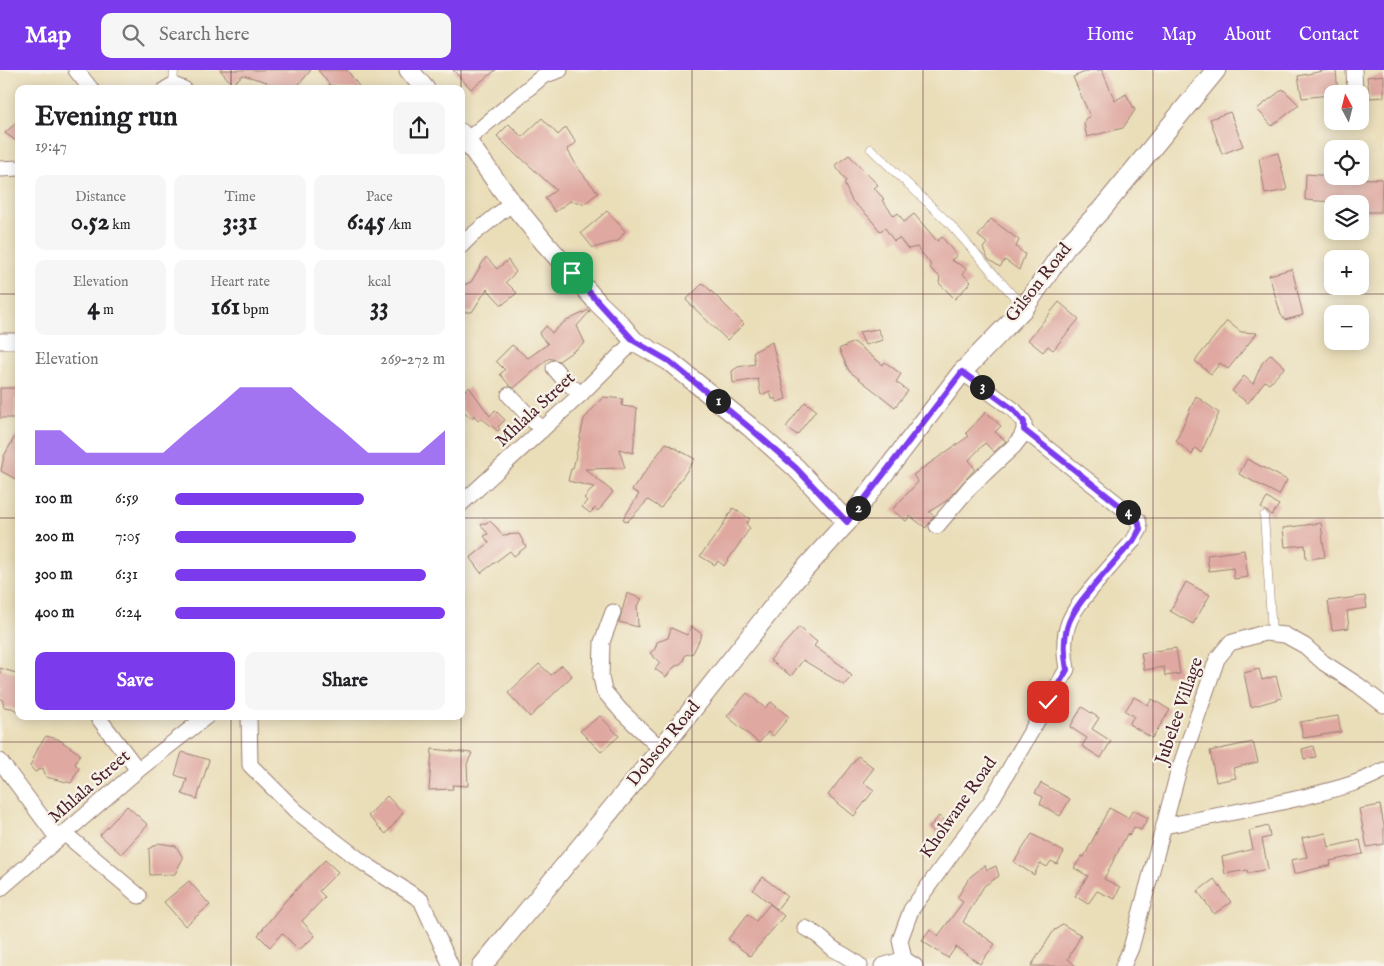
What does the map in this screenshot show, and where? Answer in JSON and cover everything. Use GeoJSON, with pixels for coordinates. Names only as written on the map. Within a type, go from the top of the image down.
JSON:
{"type":"FeatureCollection","features":[{"type":"Feature","properties":{"kind":"street"},"geometry":{"type":"LineString","coordinates":[[76,70],[88,85]]}},
{"type":"Feature","properties":{"kind":"street"},"geometry":{"type":"LineString","coordinates":[[409,70],[421,85]]}},
{"type":"Feature","properties":{"kind":"street"},"geometry":{"type":"LineString","coordinates":[[465,136],[543,76],[560,70]]}},
{"type":"Feature","properties":{"kind":"street","name":"Gilson Road"},"geometry":{"type":"LineString","coordinates":[[847,522],[962,372],[1024,308],[1066,247],[1102,209],[1216,70]]}},
{"type":"Feature","properties":{"kind":"street"},"geometry":{"type":"LineString","coordinates":[[1354,70],[1355,85]]}},
{"type":"Feature","properties":{"kind":"street"},"geometry":{"type":"LineString","coordinates":[[465,138],[512,203],[593,298],[634,341],[669,361],[750,428],[796,468],[847,522]]}},
{"type":"Feature","properties":{"kind":"street"},"geometry":{"type":"LineString","coordinates":[[0,169],[15,168]]}},
{"type":"Feature","properties":{"kind":"street"},"geometry":{"type":"LineString","coordinates":[[465,242],[512,203]]}},
{"type":"Feature","properties":{"kind":"street"},"geometry":{"type":"LineString","coordinates":[[0,341],[15,341]]}},
{"type":"Feature","properties":{"kind":"street","name":"Mhlala Street"},"geometry":{"type":"LineString","coordinates":[[465,500],[581,394],[634,341]]}},
{"type":"Feature","properties":{"kind":"street"},"geometry":{"type":"LineString","coordinates":[[554,368],[565,381],[581,394]]}},
{"type":"Feature","properties":{"kind":"street"},"geometry":{"type":"LineString","coordinates":[[938,526],[970,487],[1014,446],[1024,430],[1024,422],[1014,410],[962,372]]}},
{"type":"Feature","properties":{"kind":"street"},"geometry":{"type":"LineString","coordinates":[[509,395],[542,430]]}},
{"type":"Feature","properties":{"kind":"street","name":"Kholwane Road"},"geometry":{"type":"LineString","coordinates":[[909,963],[900,940],[911,910],[991,801],[1067,670],[1064,653],[1065,637],[1068,622],[1075,608],[1133,541],[1140,529],[1138,520],[1024,430]]}},
{"type":"Feature","properties":{"kind":"street","name":"Dobson Road"},"geometry":{"type":"LineString","coordinates":[[482,966],[661,749],[793,582],[847,522]]}},
{"type":"Feature","properties":{"kind":"street"},"geometry":{"type":"LineString","coordinates":[[613,612],[602,642],[601,677],[604,691],[621,711],[661,749]]}},
{"type":"Feature","properties":{"kind":"street","name":"Jubelee Village"},"geometry":{"type":"LineString","coordinates":[[1123,966],[1131,948],[1178,773],[1217,659],[1230,643],[1264,633],[1285,635],[1305,646],[1324,663],[1358,685],[1384,706]]}},
{"type":"Feature","properties":{"kind":"street"},"geometry":{"type":"LineString","coordinates":[[100,720],[138,770]]}},
{"type":"Feature","properties":{"kind":"street","name":"Mhlala Street"},"geometry":{"type":"LineString","coordinates":[[0,889],[138,770],[202,720]]}},
{"type":"Feature","properties":{"kind":"street"},"geometry":{"type":"LineString","coordinates":[[249,720],[250,765],[296,811],[365,864],[421,900],[451,966]]}},
{"type":"Feature","properties":{"kind":"street"},"geometry":{"type":"LineString","coordinates":[[0,761],[61,836],[139,896]]}},
{"type":"Feature","properties":{"kind":"street"},"geometry":{"type":"LineString","coordinates":[[1164,826],[1256,809],[1369,778],[1384,770]]}},
{"type":"Feature","properties":{"kind":"street"},"geometry":{"type":"LineString","coordinates":[[804,928],[811,930],[834,949],[854,960],[860,966]]}},
{"type":"Feature","properties":{"kind":"street"},"geometry":{"type":"LineString","coordinates":[[882,966],[909,963]]}},
{"type":"Feature","properties":{"kind":"lane"},"geometry":{"type":"LineString","coordinates":[[871,149],[949,223],[1024,308]]}},
{"type":"Feature","properties":{"kind":"lane"},"geometry":{"type":"LineString","coordinates":[[1264,516],[1272,633]]}},
{"type":"Feature","properties":{"kind":"building"},"geometry":{"type":"Polygon","coordinates":[[[220,70],[311,70],[298,85],[265,85],[267,82],[243,75],[232,84],[220,70]]]}},
{"type":"Feature","properties":{"kind":"building"},"geometry":{"type":"Polygon","coordinates":[[[318,70],[347,70],[358,85],[330,85],[318,70]]]}},
{"type":"Feature","properties":{"kind":"building"},"geometry":{"type":"Polygon","coordinates":[[[453,70],[496,70],[471,89],[453,70]]]}},
{"type":"Feature","properties":{"kind":"building"},"geometry":{"type":"Polygon","coordinates":[[[1090,70],[1102,70],[1115,101],[1126,94],[1135,110],[1123,128],[1087,137],[1084,125],[1085,119],[1090,116],[1073,77],[1090,70]]]}},
{"type":"Feature","properties":{"kind":"building"},"geometry":{"type":"Polygon","coordinates":[[[1336,70],[1337,85],[1324,85],[1324,96],[1302,98],[1298,76],[1336,70]]]}},
{"type":"Feature","properties":{"kind":"building"},"geometry":{"type":"Polygon","coordinates":[[[1384,75],[1384,97],[1370,98],[1367,77],[1384,75]]]}},
{"type":"Feature","properties":{"kind":"building"},"geometry":{"type":"Polygon","coordinates":[[[1283,89],[1299,105],[1272,126],[1257,109],[1283,89]]]}},
{"type":"Feature","properties":{"kind":"building"},"geometry":{"type":"Polygon","coordinates":[[[1230,112],[1243,146],[1222,154],[1210,119],[1230,112]]]}},
{"type":"Feature","properties":{"kind":"building"},"geometry":{"type":"Polygon","coordinates":[[[542,118],[558,135],[566,127],[576,143],[567,149],[578,168],[598,193],[584,204],[570,201],[555,212],[545,198],[556,190],[497,136],[509,124],[522,137],[542,118]]]}},
{"type":"Feature","properties":{"kind":"building"},"geometry":{"type":"Polygon","coordinates":[[[15,124],[15,140],[5,133],[15,124]]]}},
{"type":"Feature","properties":{"kind":"building"},"geometry":{"type":"Polygon","coordinates":[[[1278,153],[1287,190],[1265,194],[1259,158],[1278,153]]]}},
{"type":"Feature","properties":{"kind":"building"},"geometry":{"type":"Polygon","coordinates":[[[849,155],[878,185],[874,188],[884,199],[882,200],[894,216],[898,213],[904,222],[914,214],[937,241],[942,237],[957,256],[951,260],[966,268],[963,274],[971,282],[955,299],[939,283],[940,277],[930,268],[930,263],[917,247],[908,249],[899,238],[894,241],[885,228],[880,231],[852,201],[844,183],[846,181],[835,165],[849,155]]]}},
{"type":"Feature","properties":{"kind":"building"},"geometry":{"type":"Polygon","coordinates":[[[1306,174],[1324,175],[1324,185],[1369,185],[1369,179],[1382,179],[1381,212],[1369,212],[1369,195],[1324,195],[1324,201],[1305,200],[1306,174]]]}},
{"type":"Feature","properties":{"kind":"building"},"geometry":{"type":"Polygon","coordinates":[[[607,211],[625,231],[618,241],[593,248],[581,233],[607,211]]]}},
{"type":"Feature","properties":{"kind":"building"},"geometry":{"type":"Polygon","coordinates":[[[991,219],[1019,240],[1016,247],[1025,254],[1019,270],[1005,260],[1000,267],[988,259],[983,248],[987,243],[978,236],[991,219]]]}},
{"type":"Feature","properties":{"kind":"building"},"geometry":{"type":"Polygon","coordinates":[[[486,257],[497,269],[508,260],[516,272],[506,282],[517,293],[502,305],[487,289],[472,312],[465,312],[465,284],[471,282],[486,257]]]}},
{"type":"Feature","properties":{"kind":"building"},"geometry":{"type":"Polygon","coordinates":[[[1292,269],[1303,315],[1285,320],[1281,315],[1269,275],[1292,269]]]}},
{"type":"Feature","properties":{"kind":"building"},"geometry":{"type":"Polygon","coordinates":[[[703,283],[744,324],[727,340],[686,300],[703,283]]]}},
{"type":"Feature","properties":{"kind":"building"},"geometry":{"type":"Polygon","coordinates":[[[1059,302],[1079,319],[1053,350],[1048,346],[1043,352],[1028,340],[1059,302]]]}},
{"type":"Feature","properties":{"kind":"building"},"geometry":{"type":"Polygon","coordinates":[[[589,310],[577,326],[585,343],[559,361],[549,358],[514,388],[500,374],[505,370],[496,361],[512,345],[528,358],[548,344],[539,334],[546,326],[552,333],[564,322],[589,310]]]}},
{"type":"Feature","properties":{"kind":"building"},"geometry":{"type":"Polygon","coordinates":[[[1227,321],[1241,332],[1257,333],[1228,369],[1220,363],[1211,374],[1195,361],[1227,321]]]}},
{"type":"Feature","properties":{"kind":"building"},"geometry":{"type":"Polygon","coordinates":[[[878,329],[883,340],[865,345],[859,332],[878,329]]]}},
{"type":"Feature","properties":{"kind":"building"},"geometry":{"type":"Polygon","coordinates":[[[772,342],[786,399],[777,402],[776,399],[772,399],[770,391],[761,395],[758,379],[733,383],[732,371],[738,367],[755,364],[753,352],[772,342]]]}},
{"type":"Feature","properties":{"kind":"building"},"geometry":{"type":"Polygon","coordinates":[[[854,342],[883,365],[885,362],[901,374],[896,382],[908,391],[895,407],[849,371],[839,349],[854,342]]]}},
{"type":"Feature","properties":{"kind":"building"},"geometry":{"type":"Polygon","coordinates":[[[1271,354],[1285,367],[1269,384],[1265,381],[1248,403],[1232,391],[1244,376],[1253,384],[1262,363],[1271,354]]]}},
{"type":"Feature","properties":{"kind":"building"},"geometry":{"type":"Polygon","coordinates":[[[469,387],[490,416],[495,410],[505,420],[498,427],[500,429],[498,431],[481,418],[478,421],[474,415],[472,419],[465,413],[465,391],[469,387]]]}},
{"type":"Feature","properties":{"kind":"building"},"geometry":{"type":"Polygon","coordinates":[[[0,388],[15,388],[15,418],[0,418],[0,388]]]}},
{"type":"Feature","properties":{"kind":"building"},"geometry":{"type":"Polygon","coordinates":[[[1196,396],[1219,413],[1201,453],[1195,448],[1192,455],[1176,441],[1196,396]]]}},
{"type":"Feature","properties":{"kind":"building"},"geometry":{"type":"Polygon","coordinates":[[[603,397],[623,399],[622,406],[637,408],[633,453],[619,449],[625,468],[585,469],[613,492],[598,511],[595,508],[590,513],[582,507],[587,501],[584,498],[594,487],[568,481],[571,469],[573,469],[584,419],[603,397]]]}},
{"type":"Feature","properties":{"kind":"building"},"geometry":{"type":"Polygon","coordinates":[[[805,402],[816,410],[797,435],[786,427],[805,402]]]}},
{"type":"Feature","properties":{"kind":"building"},"geometry":{"type":"Polygon","coordinates":[[[986,412],[1001,426],[995,432],[1006,441],[994,452],[985,443],[969,460],[975,469],[946,501],[929,512],[934,516],[926,528],[910,516],[906,521],[892,510],[918,482],[913,475],[969,436],[966,433],[986,412]]]}},
{"type":"Feature","properties":{"kind":"building"},"geometry":{"type":"Polygon","coordinates":[[[15,436],[15,479],[1,471],[4,456],[15,436]]]}},
{"type":"Feature","properties":{"kind":"building"},"geometry":{"type":"Polygon","coordinates":[[[666,443],[695,459],[661,508],[648,500],[627,522],[623,519],[639,494],[632,490],[666,443]]]}},
{"type":"Feature","properties":{"kind":"building"},"geometry":{"type":"Polygon","coordinates":[[[1247,459],[1287,480],[1279,495],[1239,474],[1247,459]]]}},
{"type":"Feature","properties":{"kind":"building"},"geometry":{"type":"Polygon","coordinates":[[[1267,498],[1279,505],[1272,515],[1261,508],[1267,498]]]}},
{"type":"Feature","properties":{"kind":"building"},"geometry":{"type":"Polygon","coordinates":[[[733,508],[750,519],[746,524],[750,528],[724,566],[718,561],[715,565],[700,556],[720,530],[733,508]]]}},
{"type":"Feature","properties":{"kind":"building"},"geometry":{"type":"Polygon","coordinates":[[[490,521],[502,535],[519,534],[526,547],[514,556],[510,551],[481,573],[470,558],[489,543],[484,536],[488,534],[481,525],[490,521]]]}},
{"type":"Feature","properties":{"kind":"building"},"geometry":{"type":"Polygon","coordinates":[[[1321,523],[1325,557],[1306,559],[1305,545],[1285,547],[1283,528],[1321,523]]]}},
{"type":"Feature","properties":{"kind":"building"},"geometry":{"type":"Polygon","coordinates":[[[1244,550],[1248,577],[1234,579],[1233,568],[1209,571],[1207,555],[1244,550]]]}},
{"type":"Feature","properties":{"kind":"building"},"geometry":{"type":"Polygon","coordinates":[[[1186,582],[1210,595],[1193,624],[1170,611],[1186,582]]]}},
{"type":"Feature","properties":{"kind":"building"},"geometry":{"type":"Polygon","coordinates":[[[627,593],[642,599],[637,606],[638,627],[619,622],[627,593]]]}},
{"type":"Feature","properties":{"kind":"building"},"geometry":{"type":"Polygon","coordinates":[[[1365,596],[1367,608],[1347,611],[1349,628],[1332,630],[1328,601],[1365,596]]]}},
{"type":"Feature","properties":{"kind":"building"},"geometry":{"type":"Polygon","coordinates":[[[692,627],[702,634],[693,653],[685,655],[683,661],[674,667],[666,677],[655,669],[660,663],[650,653],[655,649],[657,642],[668,638],[671,628],[687,635],[692,627]]]}},
{"type":"Feature","properties":{"kind":"building"},"geometry":{"type":"Polygon","coordinates":[[[799,627],[817,642],[814,646],[842,666],[852,676],[844,685],[803,660],[791,676],[770,660],[799,627]]]}},
{"type":"Feature","properties":{"kind":"building"},"geometry":{"type":"Polygon","coordinates":[[[1176,648],[1180,674],[1165,676],[1164,667],[1144,670],[1141,653],[1176,648]]]}},
{"type":"Feature","properties":{"kind":"building"},"geometry":{"type":"Polygon","coordinates":[[[539,664],[551,675],[562,665],[572,676],[530,717],[508,693],[539,664]]]}},
{"type":"Feature","properties":{"kind":"building"},"geometry":{"type":"Polygon","coordinates":[[[0,668],[15,673],[15,710],[4,707],[2,699],[0,699],[0,668]]]}},
{"type":"Feature","properties":{"kind":"building"},"geometry":{"type":"Polygon","coordinates":[[[1259,669],[1262,680],[1276,676],[1282,698],[1251,707],[1244,673],[1259,669]]]}},
{"type":"Feature","properties":{"kind":"building"},"geometry":{"type":"Polygon","coordinates":[[[747,693],[765,708],[771,702],[789,717],[773,736],[768,732],[759,743],[727,716],[747,693]]]}},
{"type":"Feature","properties":{"kind":"building"},"geometry":{"type":"Polygon","coordinates":[[[1134,697],[1148,705],[1152,699],[1170,710],[1152,738],[1129,724],[1134,716],[1125,711],[1134,697]]]}},
{"type":"Feature","properties":{"kind":"building"},"geometry":{"type":"Polygon","coordinates":[[[1082,707],[1099,718],[1092,729],[1111,741],[1101,758],[1082,746],[1087,738],[1070,727],[1082,707]]]}},
{"type":"Feature","properties":{"kind":"building"},"geometry":{"type":"Polygon","coordinates":[[[600,716],[619,736],[601,752],[580,731],[600,716]]]}},
{"type":"Feature","properties":{"kind":"building"},"geometry":{"type":"Polygon","coordinates":[[[1338,716],[1341,732],[1303,738],[1300,722],[1338,716]]]}},
{"type":"Feature","properties":{"kind":"building"},"geometry":{"type":"Polygon","coordinates":[[[46,736],[58,739],[80,754],[75,764],[79,768],[71,783],[46,777],[43,768],[35,772],[30,766],[46,736]]]}},
{"type":"Feature","properties":{"kind":"building"},"geometry":{"type":"Polygon","coordinates":[[[1253,742],[1258,762],[1233,768],[1236,778],[1216,782],[1210,751],[1253,742]]]}},
{"type":"Feature","properties":{"kind":"building"},"geometry":{"type":"Polygon","coordinates":[[[1313,746],[1316,757],[1304,759],[1302,749],[1313,746]]]}},
{"type":"Feature","properties":{"kind":"building"},"geometry":{"type":"Polygon","coordinates":[[[432,749],[472,753],[467,764],[468,786],[452,785],[453,789],[429,790],[432,749]]]}},
{"type":"Feature","properties":{"kind":"building"},"geometry":{"type":"Polygon","coordinates":[[[182,752],[209,760],[197,799],[182,794],[187,779],[175,775],[182,752]]]}},
{"type":"Feature","properties":{"kind":"building"},"geometry":{"type":"Polygon","coordinates":[[[858,756],[874,768],[863,782],[874,790],[854,816],[828,795],[858,756]]]}},
{"type":"Feature","properties":{"kind":"building"},"geometry":{"type":"Polygon","coordinates":[[[1041,783],[1070,799],[1060,816],[1040,804],[1043,797],[1035,793],[1041,783]]]}},
{"type":"Feature","properties":{"kind":"building"},"geometry":{"type":"Polygon","coordinates":[[[387,796],[403,813],[386,834],[368,816],[387,796]]]}},
{"type":"Feature","properties":{"kind":"building"},"geometry":{"type":"Polygon","coordinates":[[[1380,805],[1384,826],[1384,844],[1367,847],[1359,809],[1380,805]]]}},
{"type":"Feature","properties":{"kind":"building"},"geometry":{"type":"Polygon","coordinates":[[[127,806],[148,825],[121,854],[100,835],[127,806]]]}},
{"type":"Feature","properties":{"kind":"building"},"geometry":{"type":"Polygon","coordinates":[[[1109,808],[1128,818],[1133,810],[1148,818],[1141,830],[1134,827],[1130,835],[1127,834],[1104,879],[1120,887],[1115,899],[1097,891],[1088,904],[1075,896],[1088,876],[1074,868],[1082,856],[1084,857],[1109,808]]]}},
{"type":"Feature","properties":{"kind":"building"},"geometry":{"type":"Polygon","coordinates":[[[939,816],[949,824],[939,836],[929,828],[939,816]]]}},
{"type":"Feature","properties":{"kind":"building"},"geometry":{"type":"Polygon","coordinates":[[[1268,826],[1270,837],[1262,839],[1268,869],[1248,873],[1247,870],[1225,874],[1222,857],[1253,849],[1249,831],[1268,826]]]}},
{"type":"Feature","properties":{"kind":"building"},"geometry":{"type":"Polygon","coordinates":[[[1326,833],[1329,847],[1360,840],[1363,854],[1330,861],[1331,865],[1294,874],[1291,860],[1307,857],[1302,838],[1326,833]]]}},
{"type":"Feature","properties":{"kind":"building"},"geometry":{"type":"Polygon","coordinates":[[[1032,834],[1064,852],[1057,864],[1051,861],[1047,867],[1040,863],[1034,875],[1014,862],[1032,834]]]}},
{"type":"Feature","properties":{"kind":"building"},"geometry":{"type":"Polygon","coordinates":[[[159,843],[176,846],[183,858],[175,874],[150,875],[149,849],[159,843]]]}},
{"type":"Feature","properties":{"kind":"building"},"geometry":{"type":"Polygon","coordinates":[[[325,860],[338,872],[319,891],[325,897],[302,921],[315,936],[299,950],[282,933],[270,947],[258,935],[286,900],[325,860]]]}},
{"type":"Feature","properties":{"kind":"building"},"geometry":{"type":"Polygon","coordinates":[[[985,865],[987,870],[996,866],[999,876],[984,886],[963,922],[995,944],[980,964],[956,947],[948,958],[922,941],[930,930],[938,936],[963,902],[957,898],[970,877],[985,865]]]}},
{"type":"Feature","properties":{"kind":"building"},"geometry":{"type":"Polygon","coordinates":[[[763,877],[787,896],[777,909],[753,890],[763,877]]]}},
{"type":"Feature","properties":{"kind":"building"},"geometry":{"type":"Polygon","coordinates":[[[1214,879],[1231,902],[1214,914],[1198,891],[1214,879]]]}},
{"type":"Feature","properties":{"kind":"building"},"geometry":{"type":"Polygon","coordinates":[[[189,881],[210,905],[185,926],[164,902],[189,881]]]}},
{"type":"Feature","properties":{"kind":"building"},"geometry":{"type":"Polygon","coordinates":[[[770,904],[784,916],[750,956],[728,939],[748,914],[756,921],[770,904]]]}},
{"type":"Feature","properties":{"kind":"building"},"geometry":{"type":"Polygon","coordinates":[[[1062,924],[1081,935],[1068,959],[1076,966],[1031,966],[1055,929],[1062,924]]]}},
{"type":"Feature","properties":{"kind":"route"},"geometry":{"type":"LineString","coordinates":[[572,273],[634,341],[669,361],[702,387],[796,468],[847,522],[962,372],[1014,410],[1024,422],[1024,430],[1138,520],[1140,529],[1133,541],[1075,608],[1068,622],[1064,653],[1067,670],[1048,702]]}}]}
